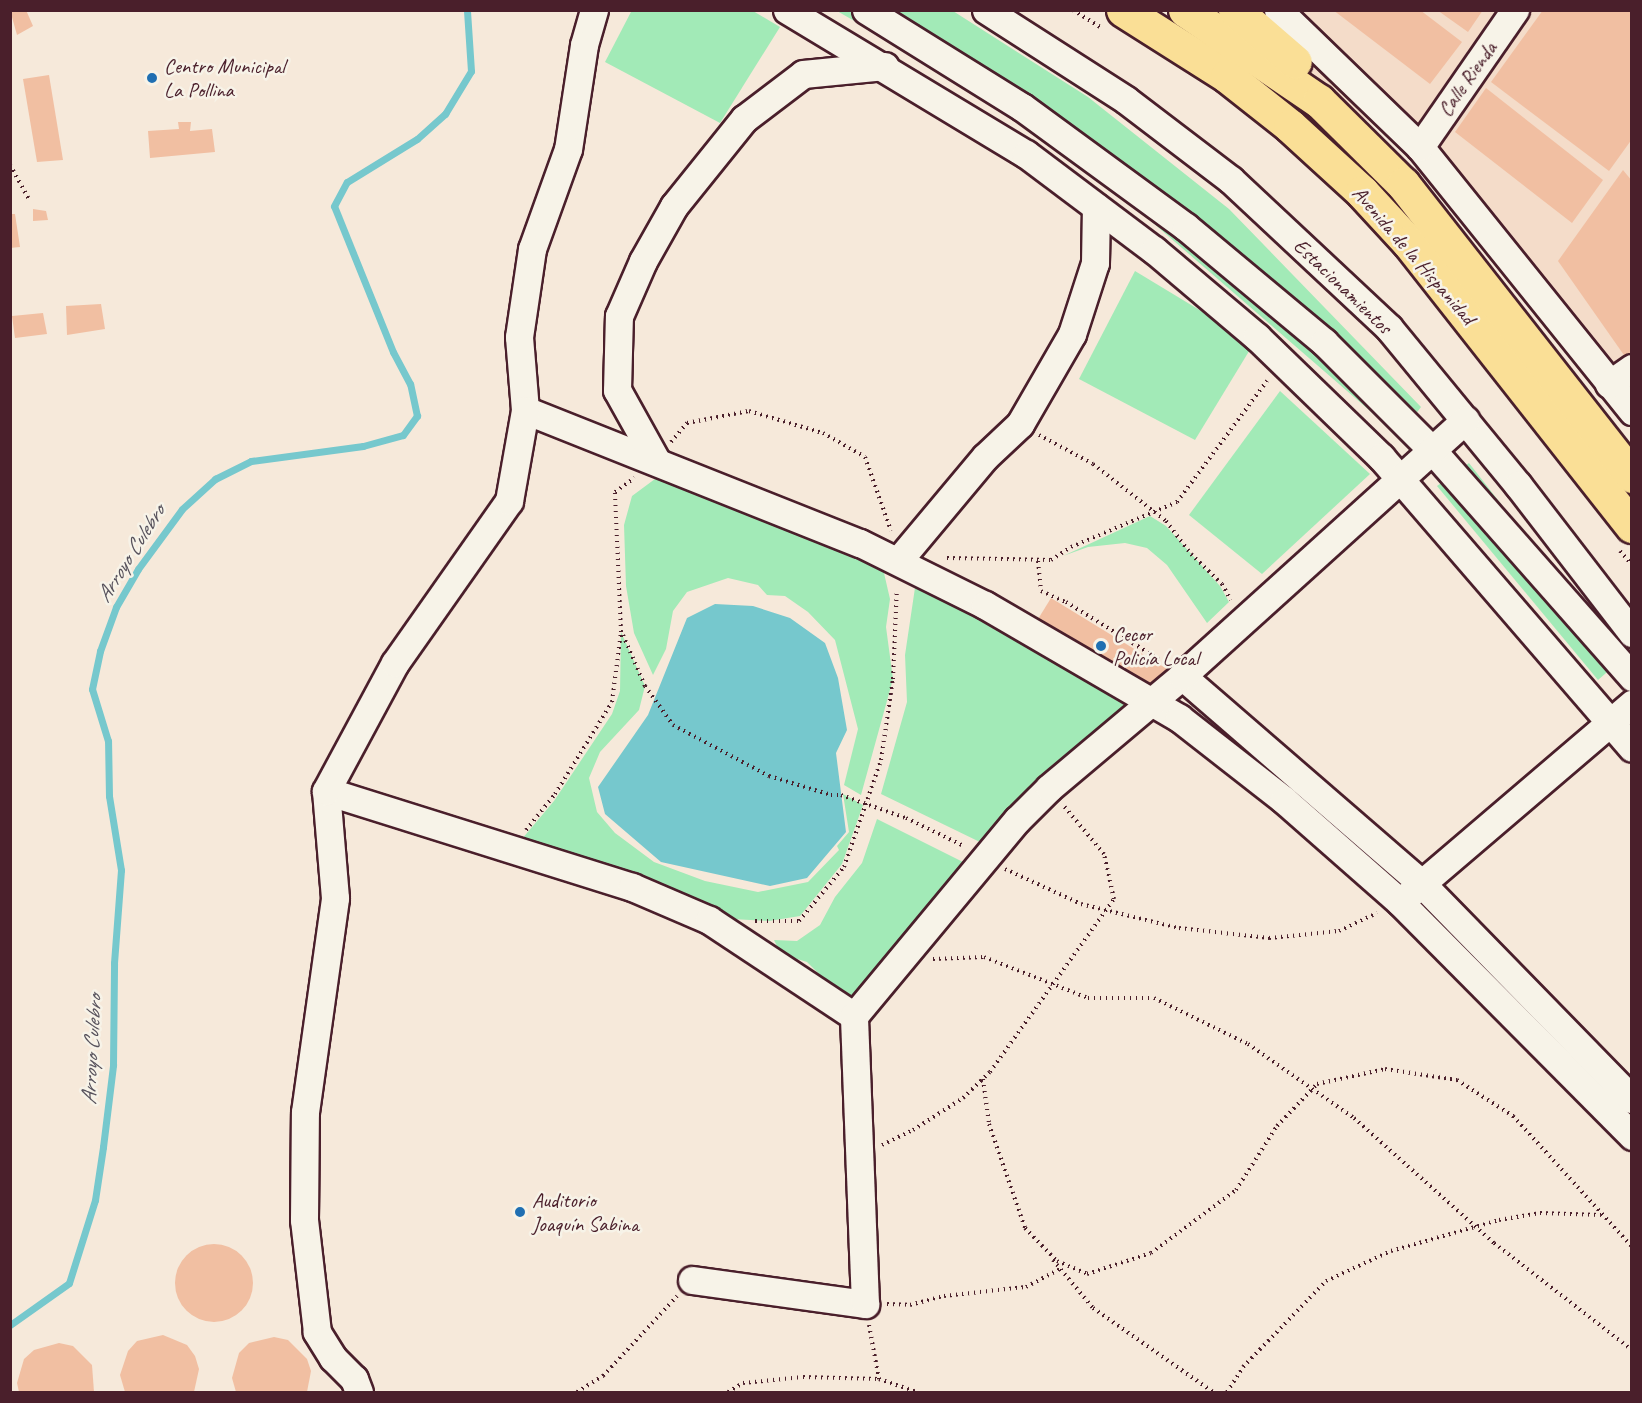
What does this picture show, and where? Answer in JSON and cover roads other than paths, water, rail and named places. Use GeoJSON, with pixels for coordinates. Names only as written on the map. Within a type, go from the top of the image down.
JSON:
{"type":"FeatureCollection","features":[{"type":"Feature","properties":{"kind":"main road","name":"Avenida de la Hispanidad"},"geometry":{"type":"LineString","coordinates":[[1185,10],[1319,101],[1403,184],[1632,476]]}},
{"type":"Feature","properties":{"kind":"main road"},"geometry":{"type":"LineString","coordinates":[[1236,10],[1356,116],[1360,141]]}},
{"type":"Feature","properties":{"kind":"main road","name":"Avenida de la Hispanidad"},"geometry":{"type":"LineString","coordinates":[[1115,21],[1227,76],[1290,126],[1362,192],[1409,243],[1623,535]]}},
{"type":"Feature","properties":{"kind":"street"},"geometry":{"type":"LineString","coordinates":[[359,1392],[354,1379],[333,1358],[317,1332],[304,1220],[305,1112],[335,898],[326,791],[395,663],[509,501],[525,410],[519,337],[532,249],[568,149],[584,45],[594,10]]}},
{"type":"Feature","properties":{"kind":"street"},"geometry":{"type":"LineString","coordinates":[[787,10],[885,66],[1026,153],[1154,250],[1282,361],[1399,479],[1632,748]]}},
{"type":"Feature","properties":{"kind":"street"},"geometry":{"type":"LineString","coordinates":[[866,10],[1022,107],[1186,227],[1324,342],[1432,450],[1632,677]]}},
{"type":"Feature","properties":{"kind":"street","name":"Estacionamientos"},"geometry":{"type":"LineString","coordinates":[[986,10],[1126,100],[1231,180],[1389,328],[1465,420],[1632,633]]}},
{"type":"Feature","properties":{"kind":"street"},"geometry":{"type":"LineString","coordinates":[[1278,10],[1420,147],[1632,411]]}},
{"type":"Feature","properties":{"kind":"street","name":"Calle Rienda"},"geometry":{"type":"LineString","coordinates":[[1420,147],[1515,10]]}},
{"type":"Feature","properties":{"kind":"street"},"geometry":{"type":"LineString","coordinates":[[656,460],[617,390],[619,316],[643,261],[674,206],[744,118],[803,74],[885,66]]}},
{"type":"Feature","properties":{"kind":"street"},"geometry":{"type":"LineString","coordinates":[[898,561],[985,457],[1020,424],[1072,334],[1095,264],[1096,207]]}},
{"type":"Feature","properties":{"kind":"street"},"geometry":{"type":"LineString","coordinates":[[1610,384],[1632,368]]}},
{"type":"Feature","properties":{"kind":"street"},"geometry":{"type":"LineString","coordinates":[[525,410],[656,460],[898,561],[985,605],[1179,718],[1284,800],[1400,902],[1632,1136]]}},
{"type":"Feature","properties":{"kind":"street"},"geometry":{"type":"LineString","coordinates":[[692,1280],[866,1304],[854,1016],[903,960],[985,858],[1050,788],[1182,676],[1242,618],[1465,420]]}},
{"type":"Feature","properties":{"kind":"street"},"geometry":{"type":"LineString","coordinates":[[1182,676],[1422,884],[1632,1099]]}},
{"type":"Feature","properties":{"kind":"street"},"geometry":{"type":"LineString","coordinates":[[1400,902],[1632,704]]}},
{"type":"Feature","properties":{"kind":"street"},"geometry":{"type":"LineString","coordinates":[[326,791],[511,847],[632,887],[709,920],[854,1016]]}},
{"type":"Feature","properties":{"kind":"water"},"geometry":{"type":"Polygon","coordinates":[[[715,604],[753,606],[790,618],[825,643],[838,678],[847,730],[836,753],[846,832],[807,878],[770,886],[661,862],[605,814],[598,787],[648,715],[687,618],[715,604]]]}},
{"type":"Feature","properties":{"kind":"waterway","name":"Arroyo Culebro"},"geometry":{"type":"LineString","coordinates":[[10,1325],[69,1283],[95,1200],[103,1147],[113,1065],[114,963],[121,870],[109,796],[108,741],[92,689],[100,651],[116,607],[138,569],[182,509],[215,479],[251,461],[363,446],[403,435],[417,416],[410,384],[393,352],[334,206],[347,182],[417,139],[445,114],[471,71],[467,10]]}},
{"type":"Feature","properties":{"kind":"place","name":"Centro Municipal La Pollina"},"geometry":{"type":"Point","coordinates":[152,78]}},
{"type":"Feature","properties":{"kind":"place","name":"Cecor Policía Local"},"geometry":{"type":"Point","coordinates":[1101,646]}},
{"type":"Feature","properties":{"kind":"place","name":"Auditorio Joaquín Sabina"},"geometry":{"type":"Point","coordinates":[520,1212]}}]}
